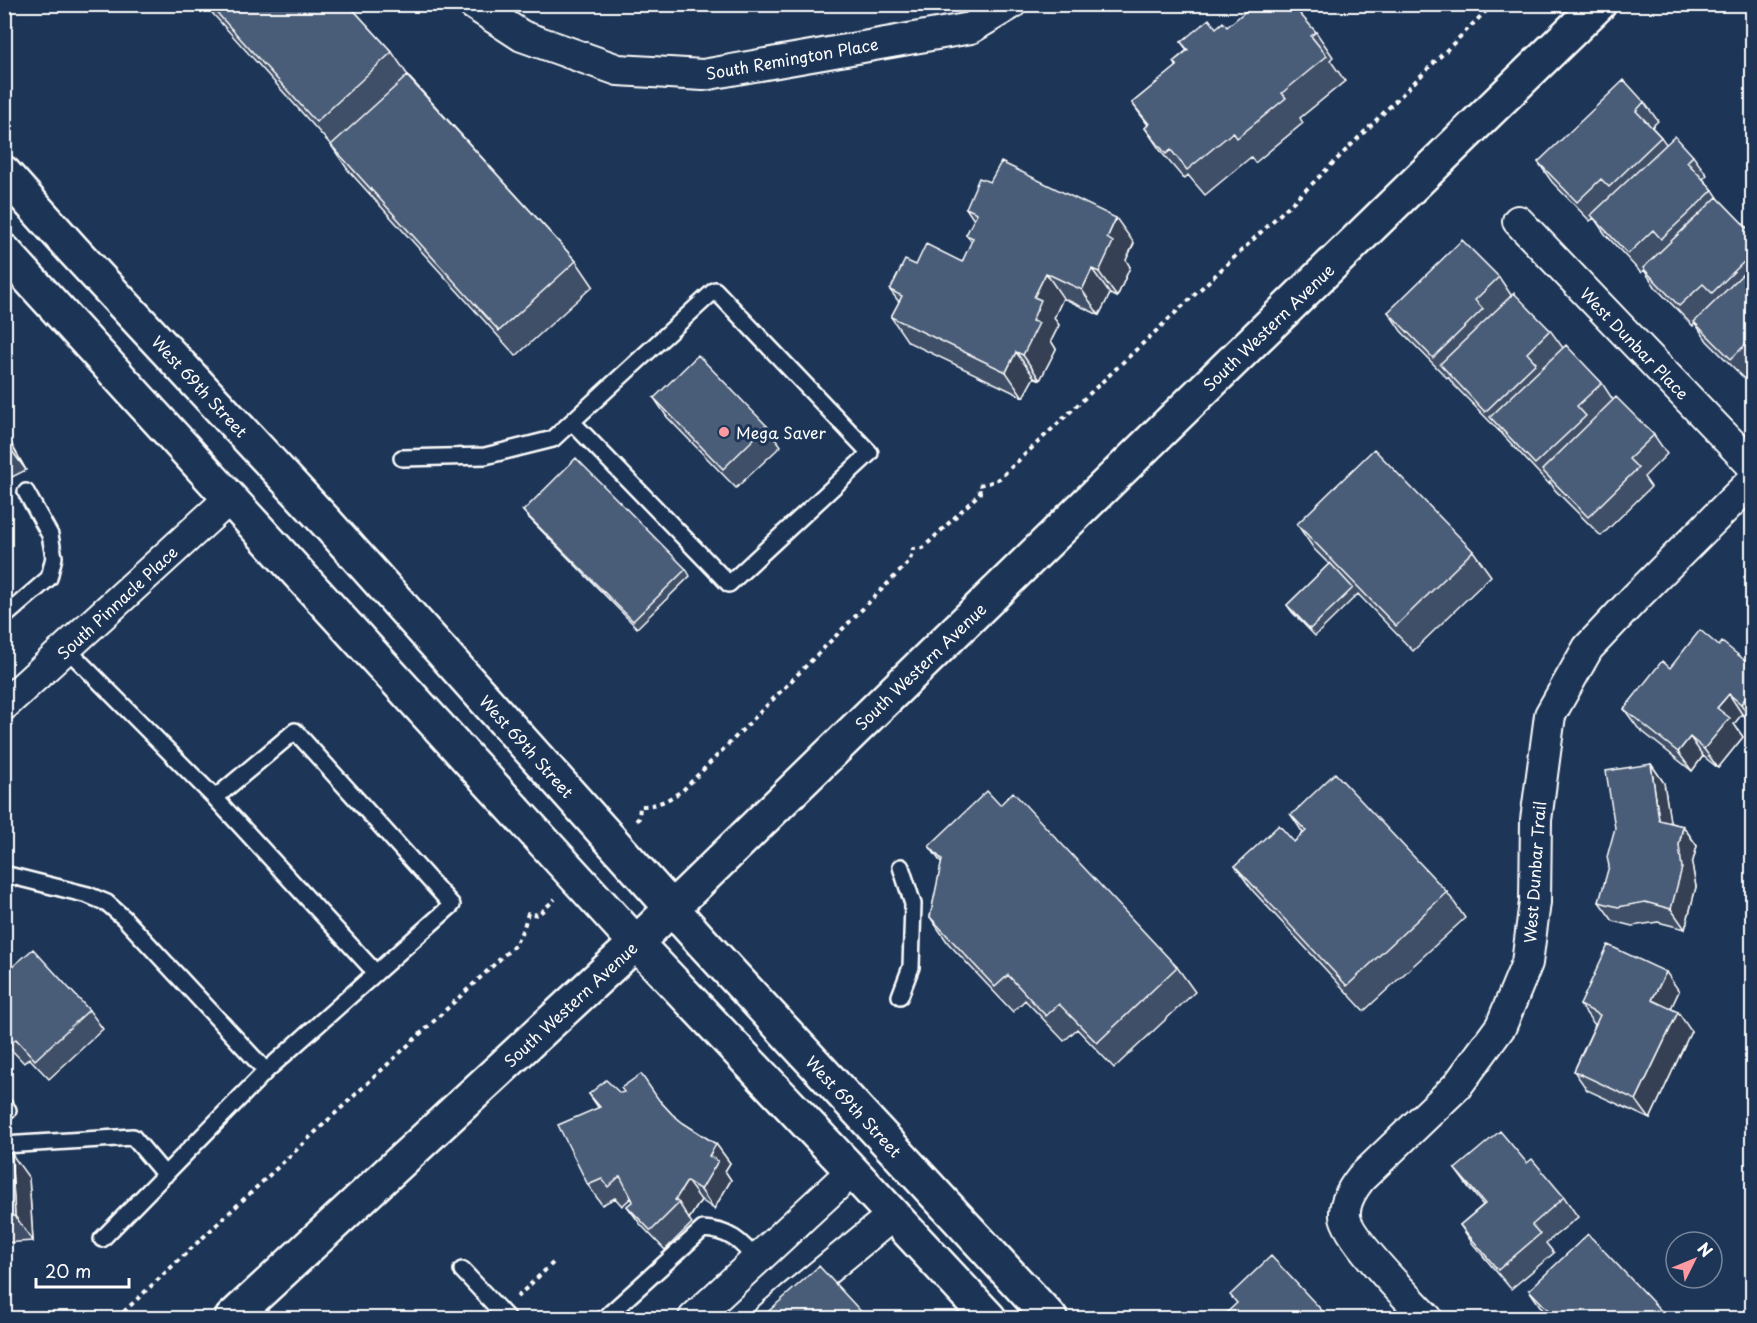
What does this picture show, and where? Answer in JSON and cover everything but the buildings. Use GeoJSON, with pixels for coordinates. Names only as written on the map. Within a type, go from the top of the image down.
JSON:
{"type":"FeatureCollection","features":[{"type":"Feature","properties":{"kind":"main road","name":"South Western Avenue"},"geometry":{"type":"LineString","coordinates":[[232,1318],[636,943],[1599,4]]}},
{"type":"Feature","properties":{"kind":"main road","name":"West 69th Street"},"geometry":{"type":"LineString","coordinates":[[4,173],[326,522],[671,908],[1050,1318]]}},
{"type":"Feature","properties":{"kind":"main road"},"geometry":{"type":"LineString","coordinates":[[4,251],[636,943],[989,1318]]}},
{"type":"Feature","properties":{"kind":"street","name":"South Remington Place"},"geometry":{"type":"LineString","coordinates":[[474,4],[522,36],[618,70],[703,75],[970,28],[1011,4]]}},
{"type":"Feature","properties":{"kind":"street","name":"West Dunbar Place"},"geometry":{"type":"LineString","coordinates":[[1518,221],[1752,465]]}},
{"type":"Feature","properties":{"kind":"street","name":"West Dunbar Trail"},"geometry":{"type":"LineString","coordinates":[[1427,1318],[1370,1255],[1349,1228],[1345,1218],[1350,1197],[1361,1178],[1457,1086],[1501,1026],[1527,963],[1535,902],[1536,820],[1550,715],[1555,706],[1588,648],[1752,481]]}},
{"type":"Feature","properties":{"kind":"street","name":"South Pinnacle Place"},"geometry":{"type":"LineString","coordinates":[[4,705],[230,499]]}},
{"type":"Feature","properties":{"kind":"street"},"geometry":{"type":"LineString","coordinates":[[694,1318],[852,1171]]}},
{"type":"Feature","properties":{"kind":"street"},"geometry":{"type":"LineString","coordinates":[[769,1318],[893,1215]]}},
{"type":"Feature","properties":{"kind":"lane"},"geometry":{"type":"LineString","coordinates":[[402,458],[485,456],[553,440],[572,422],[715,290],[870,453],[729,584],[572,422]]}},
{"type":"Feature","properties":{"kind":"lane"},"geometry":{"type":"LineString","coordinates":[[4,617],[49,578],[54,557],[50,535],[26,492]]}},
{"type":"Feature","properties":{"kind":"lane"},"geometry":{"type":"LineString","coordinates":[[67,649],[215,798],[376,973]]}},
{"type":"Feature","properties":{"kind":"lane"},"geometry":{"type":"LineString","coordinates":[[102,1239],[266,1071],[452,905],[295,731],[215,798]]}},
{"type":"Feature","properties":{"kind":"lane"},"geometry":{"type":"LineString","coordinates":[[900,996],[911,967],[913,904],[901,867]]}},
{"type":"Feature","properties":{"kind":"lane"},"geometry":{"type":"LineString","coordinates":[[4,874],[88,895],[107,903],[124,918],[266,1071]]}},
{"type":"Feature","properties":{"kind":"lane"},"geometry":{"type":"LineString","coordinates":[[4,1145],[133,1137],[165,1174]]}},
{"type":"Feature","properties":{"kind":"lane"},"geometry":{"type":"LineString","coordinates":[[605,1318],[703,1229],[717,1230],[737,1239],[756,1261]]}},
{"type":"Feature","properties":{"kind":"lane"},"geometry":{"type":"LineString","coordinates":[[462,1270],[504,1315]]}},
{"type":"Feature","properties":{"kind":"path"},"geometry":{"type":"LineString","coordinates":[[639,818],[640,806],[653,806],[667,801],[683,790],[905,566],[910,560],[913,549],[923,548],[942,530],[980,493],[979,485],[1000,478],[1302,193],[1493,4]]}},
{"type":"Feature","properties":{"kind":"path"},"geometry":{"type":"LineString","coordinates":[[117,1318],[515,945],[528,913],[538,915]]}},
{"type":"Feature","properties":{"kind":"path"},"geometry":{"type":"LineString","coordinates":[[504,1315],[556,1260]]}},
{"type":"Feature","properties":{"kind":"place","name":"Mega Saver"},"geometry":{"type":"Point","coordinates":[724,432]}}]}
